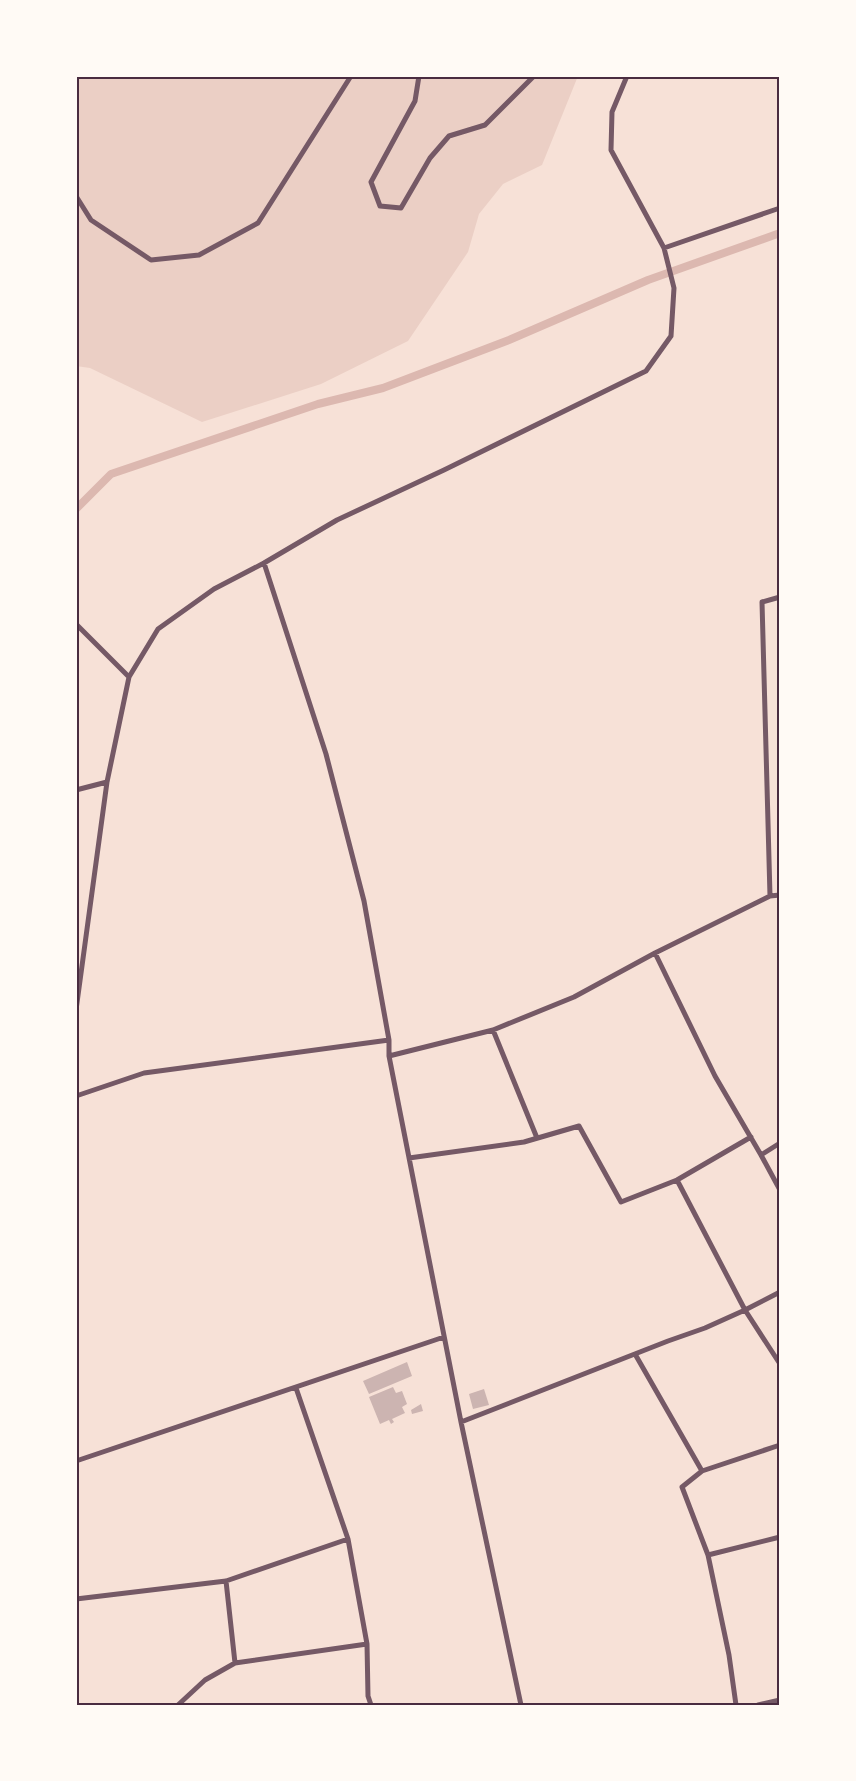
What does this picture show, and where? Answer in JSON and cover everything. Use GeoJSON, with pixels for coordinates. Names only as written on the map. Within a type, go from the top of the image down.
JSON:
{"type":"FeatureCollection","features":[{"type":"Feature","properties":{"kind":"street"},"geometry":{"type":"LineString","coordinates":[[76,196],[91,220],[151,260],[199,255],[258,223],[351,76]]}},
{"type":"Feature","properties":{"kind":"street"},"geometry":{"type":"LineString","coordinates":[[419,76],[415,101],[371,182],[380,206],[401,208],[430,158],[449,136],[485,125],[534,76]]}},
{"type":"Feature","properties":{"kind":"street"},"geometry":{"type":"LineString","coordinates":[[76,1010],[108,782],[129,677],[158,630],[214,589],[264,563],[337,520],[646,371],[671,336],[674,288],[664,248],[611,150],[612,112],[627,76]]}},
{"type":"Feature","properties":{"kind":"street"},"geometry":{"type":"LineString","coordinates":[[664,248],[780,208]]}},
{"type":"Feature","properties":{"kind":"street"},"geometry":{"type":"LineString","coordinates":[[264,563],[326,754],[364,901],[389,1040],[389,1056],[461,1422],[521,1705]]}},
{"type":"Feature","properties":{"kind":"street"},"geometry":{"type":"LineString","coordinates":[[770,896],[762,602],[780,597]]}},
{"type":"Feature","properties":{"kind":"street"},"geometry":{"type":"LineString","coordinates":[[76,624],[129,677]]}},
{"type":"Feature","properties":{"kind":"street"},"geometry":{"type":"LineString","coordinates":[[76,790],[108,782]]}},
{"type":"Feature","properties":{"kind":"street"},"geometry":{"type":"LineString","coordinates":[[389,1056],[493,1030],[574,997],[655,953],[770,896],[780,895]]}},
{"type":"Feature","properties":{"kind":"street"},"geometry":{"type":"LineString","coordinates":[[655,953],[715,1076],[780,1190]]}},
{"type":"Feature","properties":{"kind":"street"},"geometry":{"type":"LineString","coordinates":[[493,1030],[537,1138]]}},
{"type":"Feature","properties":{"kind":"street"},"geometry":{"type":"LineString","coordinates":[[76,1096],[144,1073],[389,1040]]}},
{"type":"Feature","properties":{"kind":"street"},"geometry":{"type":"LineString","coordinates":[[409,1158],[524,1142],[578,1126],[621,1202],[677,1180],[751,1137]]}},
{"type":"Feature","properties":{"kind":"street"},"geometry":{"type":"LineString","coordinates":[[761,1155],[780,1143]]}},
{"type":"Feature","properties":{"kind":"street"},"geometry":{"type":"LineString","coordinates":[[677,1180],[745,1310],[780,1364]]}},
{"type":"Feature","properties":{"kind":"street"},"geometry":{"type":"LineString","coordinates":[[461,1422],[705,1328],[780,1292]]}},
{"type":"Feature","properties":{"kind":"street"},"geometry":{"type":"LineString","coordinates":[[76,1461],[444,1337]]}},
{"type":"Feature","properties":{"kind":"street"},"geometry":{"type":"LineString","coordinates":[[636,1354],[702,1472]]}},
{"type":"Feature","properties":{"kind":"street"},"geometry":{"type":"LineString","coordinates":[[296,1388],[348,1539],[367,1644],[368,1696],[371,1705]]}},
{"type":"Feature","properties":{"kind":"street"},"geometry":{"type":"LineString","coordinates":[[736,1705],[729,1655],[708,1555],[682,1487],[702,1472],[780,1445]]}},
{"type":"Feature","properties":{"kind":"street"},"geometry":{"type":"LineString","coordinates":[[708,1555],[780,1537]]}},
{"type":"Feature","properties":{"kind":"street"},"geometry":{"type":"LineString","coordinates":[[76,1599],[226,1581],[348,1539]]}},
{"type":"Feature","properties":{"kind":"street"},"geometry":{"type":"LineString","coordinates":[[226,1581],[235,1663]]}},
{"type":"Feature","properties":{"kind":"street"},"geometry":{"type":"LineString","coordinates":[[178,1705],[205,1680],[235,1663],[367,1644]]}},
{"type":"Feature","properties":{"kind":"street"},"geometry":{"type":"LineString","coordinates":[[758,1705],[780,1700]]}},
{"type":"Feature","properties":{"kind":"shaded area"},"geometry":{"type":"Polygon","coordinates":[[[76,76],[578,76],[542,165],[503,184],[479,214],[468,252],[408,341],[321,384],[202,422],[90,368],[76,366],[76,76]]]}},
{"type":"Feature","properties":{"kind":"building"},"geometry":{"type":"Polygon","coordinates":[[[407,1362],[412,1376],[369,1394],[363,1381],[407,1362]]]}},
{"type":"Feature","properties":{"kind":"building"},"geometry":{"type":"Polygon","coordinates":[[[393,1387],[396,1393],[402,1391],[407,1404],[402,1407],[405,1413],[392,1419],[394,1422],[391,1424],[389,1420],[380,1424],[369,1397],[393,1387]]]}},
{"type":"Feature","properties":{"kind":"building"},"geometry":{"type":"Polygon","coordinates":[[[484,1389],[489,1405],[473,1409],[469,1394],[484,1389]]]}},
{"type":"Feature","properties":{"kind":"building"},"geometry":{"type":"Polygon","coordinates":[[[421,1404],[423,1411],[412,1414],[411,1410],[421,1404]]]}},
{"type":"Feature","properties":{"kind":"waterway"},"geometry":{"type":"LineString","coordinates":[[76,509],[111,474],[318,404],[383,388],[509,340],[648,280],[780,233]]}}]}
